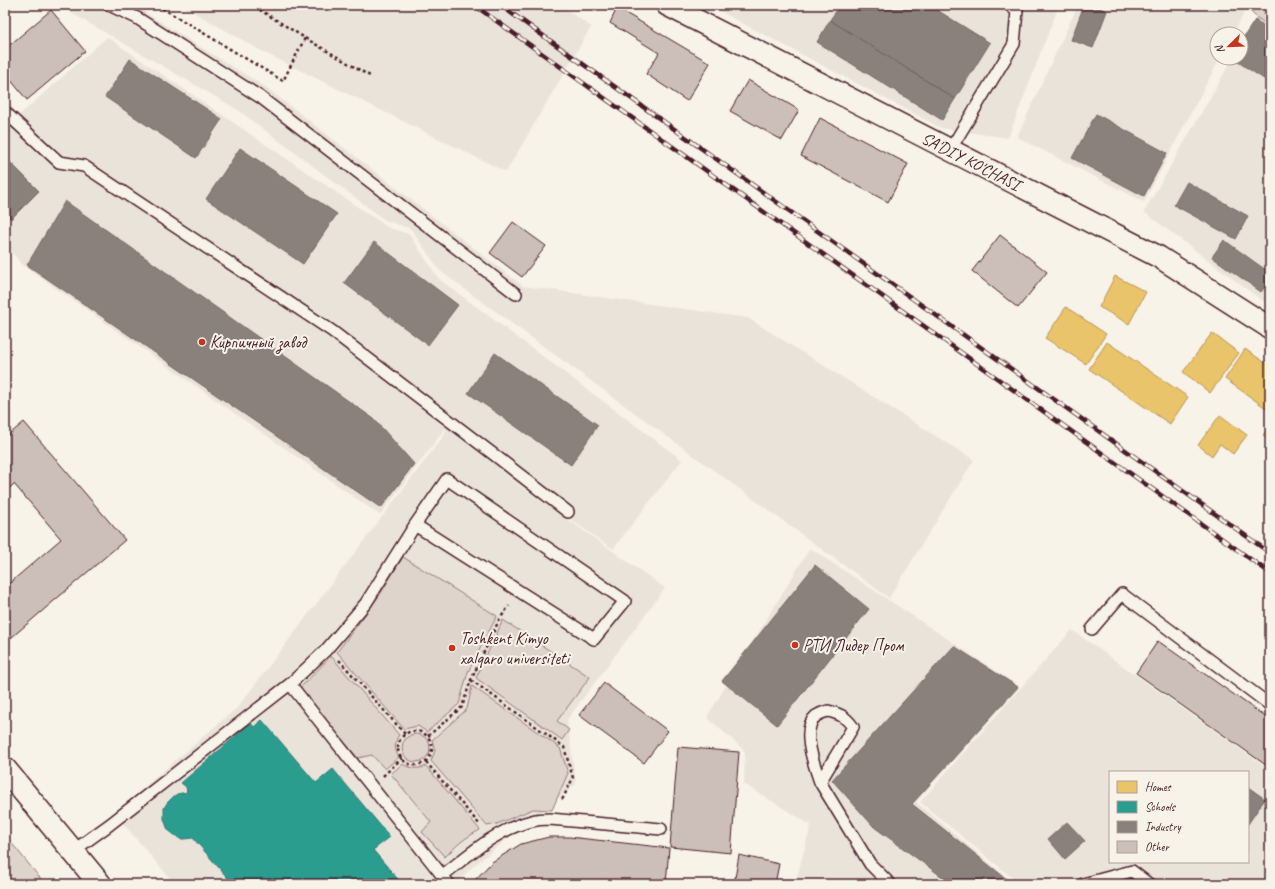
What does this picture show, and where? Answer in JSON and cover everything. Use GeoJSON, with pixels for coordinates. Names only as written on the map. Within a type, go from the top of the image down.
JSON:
{"type":"FeatureCollection","features":[{"type":"Feature","properties":{"kind":"main road"},"geometry":{"type":"LineString","coordinates":[[5,769],[100,884]]}},
{"type":"Feature","properties":{"kind":"street","name":"SA'DIY KO'CHASI"},"geometry":{"type":"LineString","coordinates":[[667,5],[1159,257],[1270,328]]}},
{"type":"Feature","properties":{"kind":"lane"},"geometry":{"type":"LineString","coordinates":[[109,5],[137,18],[260,97],[516,294]]}},
{"type":"Feature","properties":{"kind":"lane"},"geometry":{"type":"LineString","coordinates":[[950,150],[1014,44],[1017,11],[1009,5]]}},
{"type":"Feature","properties":{"kind":"lane"},"geometry":{"type":"LineString","coordinates":[[5,112],[59,162],[84,166],[332,331],[568,512]]}},
{"type":"Feature","properties":{"kind":"lane"},"geometry":{"type":"LineString","coordinates":[[73,851],[109,825],[290,684],[328,648],[366,603],[415,525],[448,479],[625,601],[594,639],[415,525]]}},
{"type":"Feature","properties":{"kind":"lane"},"geometry":{"type":"LineString","coordinates":[[1092,629],[1122,594],[1270,705]]}},
{"type":"Feature","properties":{"kind":"lane"},"geometry":{"type":"LineString","coordinates":[[290,684],[446,880],[478,847],[515,826],[533,820],[553,819],[661,829]]}},
{"type":"Feature","properties":{"kind":"lane"},"geometry":{"type":"LineString","coordinates":[[820,782],[853,727],[840,714],[828,711],[816,716],[810,725],[810,746],[820,782],[870,864],[890,884]]}},
{"type":"Feature","properties":{"kind":"lane"},"geometry":{"type":"LineString","coordinates":[[1083,884],[1132,871],[1149,884]]}},
{"type":"Feature","properties":{"kind":"path"},"geometry":{"type":"LineString","coordinates":[[157,5],[283,81],[305,38]]}},
{"type":"Feature","properties":{"kind":"path"},"geometry":{"type":"LineString","coordinates":[[252,5],[370,76]]}},
{"type":"Feature","properties":{"kind":"path"},"geometry":{"type":"LineString","coordinates":[[428,736],[462,707],[471,680],[500,620],[519,591]]}},
{"type":"Feature","properties":{"kind":"path"},"geometry":{"type":"LineString","coordinates":[[328,648],[405,734]]}},
{"type":"Feature","properties":{"kind":"path"},"geometry":{"type":"LineString","coordinates":[[471,680],[564,747],[573,778],[553,819]]}},
{"type":"Feature","properties":{"kind":"path"},"geometry":{"type":"LineString","coordinates":[[418,731],[428,736],[432,743],[432,750],[426,762],[413,765],[407,763],[399,752],[398,746],[400,740],[405,734],[418,731]]}},
{"type":"Feature","properties":{"kind":"path"},"geometry":{"type":"LineString","coordinates":[[372,787],[402,758]]}},
{"type":"Feature","properties":{"kind":"path"},"geometry":{"type":"LineString","coordinates":[[426,762],[492,838]]}},
{"type":"Feature","properties":{"kind":"shaded area"},"geometry":{"type":"Polygon","coordinates":[[[58,5],[133,5],[267,88],[523,286],[748,318],[974,460],[889,598],[440,271],[411,229],[385,220],[238,110],[58,5]]]}},
{"type":"Feature","properties":{"kind":"shaded area"},"geometry":{"type":"Polygon","coordinates":[[[181,5],[560,5],[591,27],[506,172],[263,52],[181,5]]]}},
{"type":"Feature","properties":{"kind":"shaded area"},"geometry":{"type":"Polygon","coordinates":[[[708,5],[1059,5],[1008,138],[941,128],[708,5]]]}},
{"type":"Feature","properties":{"kind":"shaded area"},"geometry":{"type":"Polygon","coordinates":[[[1078,5],[1248,5],[1237,26],[1209,26],[1209,66],[1216,66],[1144,202],[1017,137],[1078,5]]]}},
{"type":"Feature","properties":{"kind":"shaded area"},"geometry":{"type":"Polygon","coordinates":[[[1248,5],[1270,5],[1270,27],[1256,17],[1247,8],[1248,5]]]}},
{"type":"Feature","properties":{"kind":"shaded area"},"geometry":{"type":"Polygon","coordinates":[[[1256,17],[1270,27],[1270,293],[1264,302],[1144,212],[1228,66],[1249,66],[1249,30],[1256,17]]]}},
{"type":"Feature","properties":{"kind":"shaded area"},"geometry":{"type":"Polygon","coordinates":[[[107,37],[389,228],[409,234],[439,279],[682,460],[613,549],[489,464],[665,588],[567,720],[576,784],[472,867],[456,884],[175,884],[114,813],[238,707],[445,434],[446,427],[380,515],[23,265],[5,245],[5,128],[107,37]]]}},
{"type":"Feature","properties":{"kind":"shaded area","name":"РТИ Лидер Пром"},"geometry":{"type":"Polygon","coordinates":[[[810,548],[1020,687],[916,802],[1015,884],[795,884],[811,825],[744,784],[745,751],[707,717],[810,548]]]}},
{"type":"Feature","properties":{"kind":"shaded area"},"geometry":{"type":"Polygon","coordinates":[[[403,557],[497,616],[468,672],[459,704],[427,732],[418,726],[404,729],[337,652],[379,596],[403,557]]]}},
{"type":"Feature","properties":{"kind":"shaded area"},"geometry":{"type":"Polygon","coordinates":[[[503,620],[590,677],[557,721],[569,730],[562,740],[476,678],[503,620]]]}},
{"type":"Feature","properties":{"kind":"shaded area"},"geometry":{"type":"Polygon","coordinates":[[[1072,630],[1270,770],[1270,884],[1020,884],[920,802],[1072,630]]]}},
{"type":"Feature","properties":{"kind":"shaded area"},"geometry":{"type":"Polygon","coordinates":[[[331,656],[399,735],[395,746],[399,757],[385,769],[372,755],[358,758],[298,690],[331,656]]]}},
{"type":"Feature","properties":{"kind":"shaded area"},"geometry":{"type":"Polygon","coordinates":[[[472,686],[560,748],[568,773],[552,810],[533,809],[497,824],[487,826],[431,761],[435,751],[432,740],[467,709],[472,686]]]}},
{"type":"Feature","properties":{"kind":"shaded area"},"geometry":{"type":"Polygon","coordinates":[[[416,734],[426,738],[430,748],[426,758],[416,762],[406,758],[402,748],[406,738],[416,734]]]}},
{"type":"Feature","properties":{"kind":"shaded area"},"geometry":{"type":"Polygon","coordinates":[[[402,764],[414,768],[426,766],[480,830],[461,842],[445,857],[422,832],[431,822],[391,774],[402,764]]]}},
{"type":"Feature","properties":{"kind":"shaded area"},"geometry":{"type":"Polygon","coordinates":[[[5,835],[45,884],[8,884],[5,879],[5,835]]]}},
{"type":"Feature","properties":{"kind":"building: Homes"},"geometry":{"type":"Polygon","coordinates":[[[1115,276],[1146,292],[1129,324],[1099,307],[1115,276]]]}},
{"type":"Feature","properties":{"kind":"building: Homes"},"geometry":{"type":"Polygon","coordinates":[[[1066,307],[1106,334],[1086,364],[1045,338],[1066,307]]]}},
{"type":"Feature","properties":{"kind":"building: Homes"},"geometry":{"type":"Polygon","coordinates":[[[1212,333],[1239,353],[1210,393],[1183,372],[1212,333]]]}},
{"type":"Feature","properties":{"kind":"building: Homes"},"geometry":{"type":"Polygon","coordinates":[[[1107,342],[1188,397],[1170,424],[1089,369],[1107,342]]]}},
{"type":"Feature","properties":{"kind":"building: Homes"},"geometry":{"type":"Polygon","coordinates":[[[1245,349],[1270,366],[1270,411],[1225,379],[1245,349]]]}},
{"type":"Feature","properties":{"kind":"building: Homes"},"geometry":{"type":"Polygon","coordinates":[[[1220,415],[1247,435],[1233,454],[1220,444],[1212,456],[1198,445],[1220,415]]]}},
{"type":"Feature","properties":{"kind":"building: Homes"},"geometry":{"type":"Polygon","coordinates":[[[1270,426],[1270,441],[1263,435],[1270,426]]]}},
{"type":"Feature","properties":{"kind":"building: Schools"},"geometry":{"type":"Polygon","coordinates":[[[262,720],[316,783],[333,769],[390,837],[373,850],[402,884],[233,884],[193,838],[180,839],[168,830],[164,819],[164,808],[167,803],[177,794],[187,792],[186,787],[181,783],[251,723],[254,727],[262,720]]]}},
{"type":"Feature","properties":{"kind":"building: Industry"},"geometry":{"type":"Polygon","coordinates":[[[840,5],[929,5],[990,43],[955,99],[830,20],[840,5]]]}},
{"type":"Feature","properties":{"kind":"building: Industry"},"geometry":{"type":"Polygon","coordinates":[[[1084,5],[1092,5],[1107,11],[1093,48],[1071,40],[1084,5]]]}},
{"type":"Feature","properties":{"kind":"building: Industry"},"geometry":{"type":"Polygon","coordinates":[[[1177,5],[1190,5],[1188,9],[1177,5]]]}},
{"type":"Feature","properties":{"kind":"building: Industry"},"geometry":{"type":"Polygon","coordinates":[[[830,20],[955,99],[942,120],[817,42],[830,20]]]}},
{"type":"Feature","properties":{"kind":"building: Industry"},"geometry":{"type":"Polygon","coordinates":[[[1255,20],[1270,30],[1270,83],[1244,66],[1249,66],[1249,29],[1255,20]]]}},
{"type":"Feature","properties":{"kind":"building: Industry"},"geometry":{"type":"Polygon","coordinates":[[[130,59],[222,119],[196,158],[105,97],[130,59]]]}},
{"type":"Feature","properties":{"kind":"building: Industry"},"geometry":{"type":"Polygon","coordinates":[[[1096,114],[1167,153],[1144,196],[1072,158],[1096,114]]]}},
{"type":"Feature","properties":{"kind":"building: Industry"},"geometry":{"type":"Polygon","coordinates":[[[240,148],[337,214],[303,264],[206,199],[240,148]]]}},
{"type":"Feature","properties":{"kind":"building: Industry"},"geometry":{"type":"Polygon","coordinates":[[[5,157],[39,191],[11,219],[5,212],[5,157]]]}},
{"type":"Feature","properties":{"kind":"building: Industry"},"geometry":{"type":"Polygon","coordinates":[[[1187,182],[1248,216],[1236,239],[1174,205],[1187,182]]]}},
{"type":"Feature","properties":{"kind":"building: Industry","name":"Кирпичный завод"},"geometry":{"type":"Polygon","coordinates":[[[65,201],[374,419],[414,464],[381,508],[27,265],[65,201]]]}},
{"type":"Feature","properties":{"kind":"building: Industry"},"geometry":{"type":"Polygon","coordinates":[[[1224,240],[1270,273],[1270,280],[1261,292],[1212,257],[1224,240]]]}},
{"type":"Feature","properties":{"kind":"building: Industry"},"geometry":{"type":"Polygon","coordinates":[[[374,242],[458,305],[428,345],[344,283],[374,242]]]}},
{"type":"Feature","properties":{"kind":"building: Industry"},"geometry":{"type":"Polygon","coordinates":[[[495,353],[598,425],[571,465],[468,393],[495,353]]]}},
{"type":"Feature","properties":{"kind":"building: Industry","name":"РТИ Лидер Пром"},"geometry":{"type":"Polygon","coordinates":[[[815,565],[869,609],[777,725],[722,681],[815,565]]]}},
{"type":"Feature","properties":{"kind":"building: Industry"},"geometry":{"type":"Polygon","coordinates":[[[954,646],[1018,687],[912,804],[1013,884],[952,884],[874,827],[832,780],[954,646]]]}},
{"type":"Feature","properties":{"kind":"building: Industry"},"geometry":{"type":"Polygon","coordinates":[[[1249,788],[1265,799],[1249,823],[1249,788]]]}},
{"type":"Feature","properties":{"kind":"building: Industry"},"geometry":{"type":"Polygon","coordinates":[[[1067,822],[1085,841],[1065,859],[1048,839],[1067,822]]]}},
{"type":"Feature","properties":{"kind":"building: Other"},"geometry":{"type":"Polygon","coordinates":[[[617,8],[710,63],[687,101],[646,74],[659,53],[610,23],[617,8]]]}},
{"type":"Feature","properties":{"kind":"building: Other"},"geometry":{"type":"Polygon","coordinates":[[[51,10],[85,51],[27,100],[5,73],[5,49],[51,10]]]}},
{"type":"Feature","properties":{"kind":"building: Other"},"geometry":{"type":"Polygon","coordinates":[[[748,80],[799,110],[782,140],[730,111],[748,80]]]}},
{"type":"Feature","properties":{"kind":"building: Other"},"geometry":{"type":"Polygon","coordinates":[[[820,118],[908,164],[888,202],[801,156],[820,118]]]}},
{"type":"Feature","properties":{"kind":"building: Other"},"geometry":{"type":"Polygon","coordinates":[[[513,222],[546,246],[522,277],[490,253],[513,222]]]}},
{"type":"Feature","properties":{"kind":"building: Other"},"geometry":{"type":"Polygon","coordinates":[[[1000,235],[1047,272],[1018,308],[972,271],[1000,235]]]}},
{"type":"Feature","properties":{"kind":"building: Other"},"geometry":{"type":"Polygon","coordinates":[[[24,422],[125,540],[5,643],[5,587],[61,539],[14,484],[5,492],[5,438],[24,422]]]}},
{"type":"Feature","properties":{"kind":"building: Other"},"geometry":{"type":"Polygon","coordinates":[[[1158,641],[1270,720],[1270,768],[1136,673],[1158,641]]]}},
{"type":"Feature","properties":{"kind":"building: Other"},"geometry":{"type":"Polygon","coordinates":[[[604,683],[668,731],[644,763],[579,715],[604,683]]]}},
{"type":"Feature","properties":{"kind":"building: Other"},"geometry":{"type":"Polygon","coordinates":[[[678,747],[739,752],[731,853],[670,847],[678,747]]]}},
{"type":"Feature","properties":{"kind":"building: Other"},"geometry":{"type":"Polygon","coordinates":[[[549,837],[569,837],[669,848],[666,884],[472,883],[492,862],[521,844],[549,837]]]}},
{"type":"Feature","properties":{"kind":"building: Other"},"geometry":{"type":"Polygon","coordinates":[[[739,855],[779,864],[775,884],[734,884],[739,855]]]}},
{"type":"Feature","properties":{"kind":"railway"},"geometry":{"type":"LineString","coordinates":[[474,5],[1270,573]]}},
{"type":"Feature","properties":{"kind":"railway"},"geometry":{"type":"LineString","coordinates":[[500,5],[1270,553]]}},
{"type":"Feature","properties":{"kind":"place","name":"Кирпичный завод"},"geometry":{"type":"Point","coordinates":[202,342]}},
{"type":"Feature","properties":{"kind":"place","name":"РТИ Лидер Пром"},"geometry":{"type":"Point","coordinates":[795,645]}},
{"type":"Feature","properties":{"kind":"place","name":"Toshkent Kimyo xalqaro universiteti"},"geometry":{"type":"Point","coordinates":[452,648]}}]}
